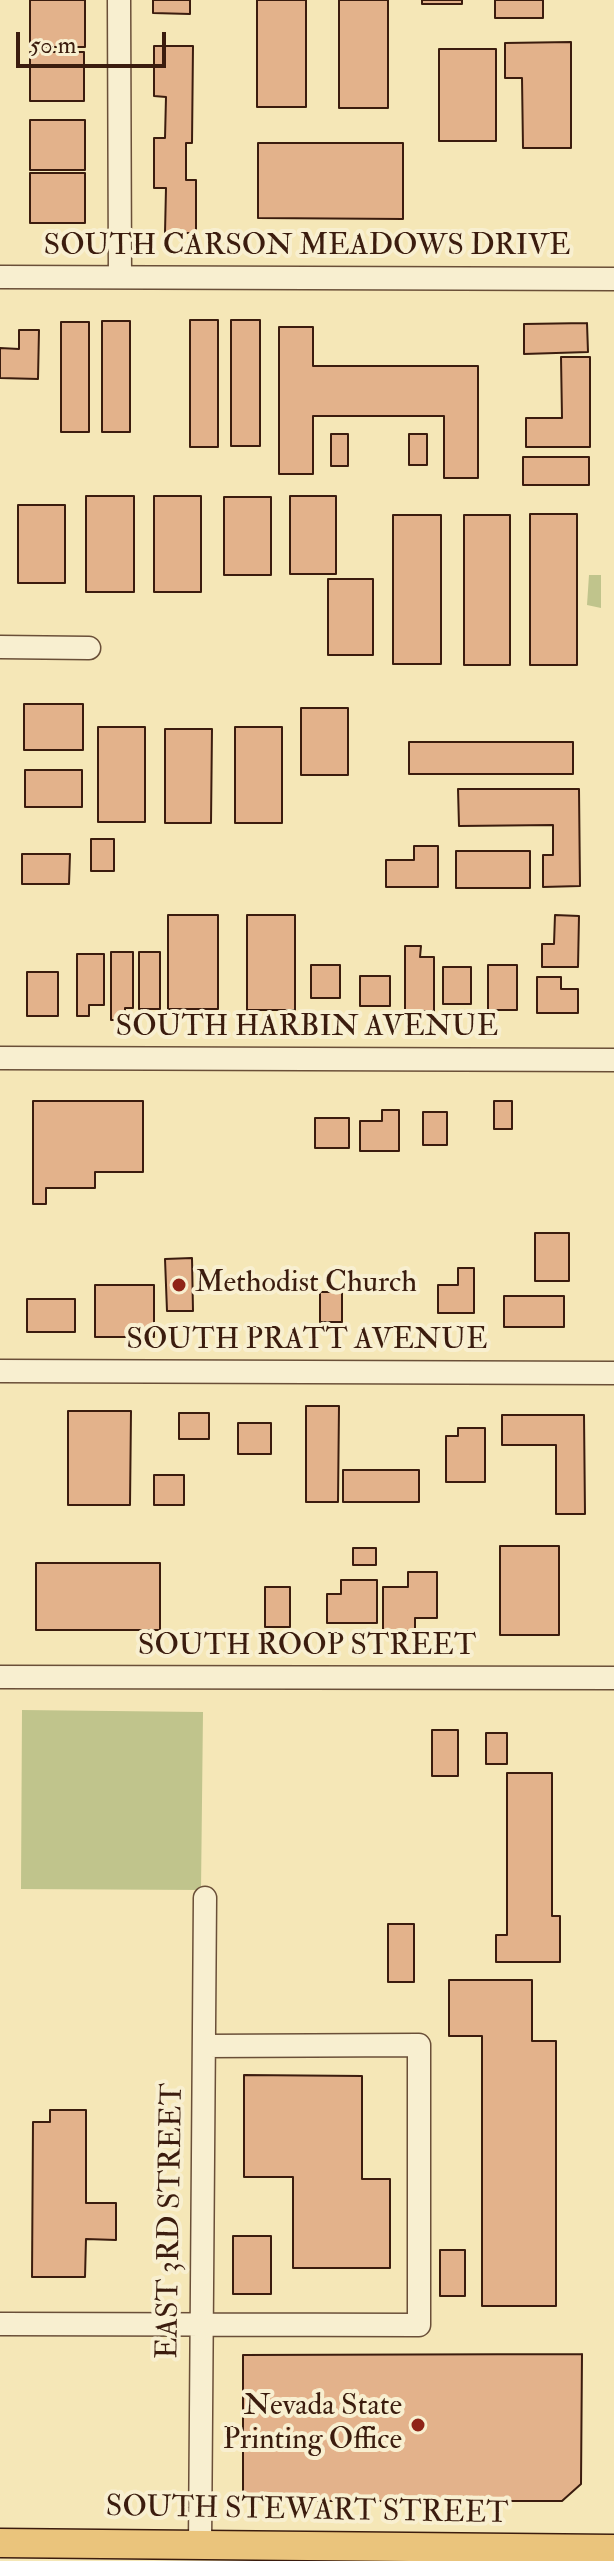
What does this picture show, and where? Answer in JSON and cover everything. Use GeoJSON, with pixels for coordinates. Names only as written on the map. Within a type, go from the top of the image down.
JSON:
{"type":"FeatureCollection","features":[{"type":"Feature","properties":{"kind":"main road","name":"SOUTH STEWART STREET"},"geometry":{"type":"LineString","coordinates":[[0,2543],[614,2549]]}},
{"type":"Feature","properties":{"kind":"street"},"geometry":{"type":"LineString","coordinates":[[119,0],[120,277]]}},
{"type":"Feature","properties":{"kind":"street","name":"SOUTH CARSON MEADOWS DRIVE"},"geometry":{"type":"LineString","coordinates":[[0,277],[614,279]]}},
{"type":"Feature","properties":{"kind":"street"},"geometry":{"type":"LineString","coordinates":[[0,647],[89,648]]}},
{"type":"Feature","properties":{"kind":"street","name":"SOUTH HARBIN AVENUE"},"geometry":{"type":"LineString","coordinates":[[0,1058],[614,1060]]}},
{"type":"Feature","properties":{"kind":"street","name":"SOUTH PRATT AVENUE"},"geometry":{"type":"LineString","coordinates":[[0,1371],[614,1373]]}},
{"type":"Feature","properties":{"kind":"street","name":"SOUTH ROOP STREET"},"geometry":{"type":"LineString","coordinates":[[0,1677],[614,1678]]}},
{"type":"Feature","properties":{"kind":"street","name":"EAST 3RD STREET"},"geometry":{"type":"LineString","coordinates":[[200,2544],[205,1898]]}},
{"type":"Feature","properties":{"kind":"street"},"geometry":{"type":"LineString","coordinates":[[0,2324],[419,2325],[419,2045],[204,2046]]}},
{"type":"Feature","properties":{"kind":"green space"},"geometry":{"type":"Polygon","coordinates":[[[589,575],[601,575],[601,608],[587,605],[589,575]]]}},
{"type":"Feature","properties":{"kind":"green space"},"geometry":{"type":"Polygon","coordinates":[[[22,1710],[203,1712],[201,1890],[21,1889],[22,1710]]]}},
{"type":"Feature","properties":{"kind":"building"},"geometry":{"type":"Polygon","coordinates":[[[30,0],[85,0],[85,47],[30,47],[30,0]]]}},
{"type":"Feature","properties":{"kind":"building"},"geometry":{"type":"Polygon","coordinates":[[[153,0],[190,0],[190,14],[153,13],[153,0]]]}},
{"type":"Feature","properties":{"kind":"building"},"geometry":{"type":"Polygon","coordinates":[[[257,0],[306,0],[306,107],[257,107],[257,0]]]}},
{"type":"Feature","properties":{"kind":"building"},"geometry":{"type":"Polygon","coordinates":[[[339,0],[388,0],[388,108],[339,108],[339,0]]]}},
{"type":"Feature","properties":{"kind":"building"},"geometry":{"type":"Polygon","coordinates":[[[422,0],[462,0],[462,4],[422,4],[422,0]]]}},
{"type":"Feature","properties":{"kind":"building"},"geometry":{"type":"Polygon","coordinates":[[[495,0],[543,0],[543,18],[495,18],[495,0]]]}},
{"type":"Feature","properties":{"kind":"building"},"geometry":{"type":"Polygon","coordinates":[[[571,42],[571,148],[523,148],[522,78],[505,78],[505,43],[571,42]]]}},
{"type":"Feature","properties":{"kind":"building"},"geometry":{"type":"Polygon","coordinates":[[[154,46],[193,46],[192,143],[186,143],[186,180],[196,180],[196,233],[165,233],[166,188],[154,188],[154,138],[165,138],[166,97],[154,96],[154,46]]]}},
{"type":"Feature","properties":{"kind":"building"},"geometry":{"type":"Polygon","coordinates":[[[439,49],[496,49],[496,141],[439,141],[439,49]]]}},
{"type":"Feature","properties":{"kind":"building"},"geometry":{"type":"Polygon","coordinates":[[[30,52],[84,52],[84,101],[30,101],[30,52]]]}},
{"type":"Feature","properties":{"kind":"building"},"geometry":{"type":"Polygon","coordinates":[[[30,120],[85,120],[85,170],[30,170],[30,120]]]}},
{"type":"Feature","properties":{"kind":"building"},"geometry":{"type":"Polygon","coordinates":[[[258,143],[403,143],[403,219],[258,218],[258,143]]]}},
{"type":"Feature","properties":{"kind":"building"},"geometry":{"type":"Polygon","coordinates":[[[30,173],[85,173],[85,223],[30,223],[30,173]]]}},
{"type":"Feature","properties":{"kind":"building"},"geometry":{"type":"Polygon","coordinates":[[[190,320],[218,320],[218,447],[190,447],[190,320]]]}},
{"type":"Feature","properties":{"kind":"building"},"geometry":{"type":"Polygon","coordinates":[[[231,320],[260,320],[260,446],[231,446],[231,320]]]}},
{"type":"Feature","properties":{"kind":"building"},"geometry":{"type":"Polygon","coordinates":[[[102,321],[130,321],[130,432],[102,432],[102,321]]]}},
{"type":"Feature","properties":{"kind":"building"},"geometry":{"type":"Polygon","coordinates":[[[61,322],[89,322],[89,432],[61,432],[61,322]]]}},
{"type":"Feature","properties":{"kind":"building"},"geometry":{"type":"Polygon","coordinates":[[[587,323],[588,352],[524,354],[524,324],[587,323]]]}},
{"type":"Feature","properties":{"kind":"building"},"geometry":{"type":"Polygon","coordinates":[[[279,327],[313,327],[313,366],[478,366],[478,478],[444,478],[444,416],[313,416],[313,474],[279,474],[279,327]]]}},
{"type":"Feature","properties":{"kind":"building"},"geometry":{"type":"Polygon","coordinates":[[[19,330],[39,330],[38,379],[0,378],[0,348],[19,349],[19,330]]]}},
{"type":"Feature","properties":{"kind":"building"},"geometry":{"type":"Polygon","coordinates":[[[561,357],[590,357],[590,447],[526,447],[526,418],[562,418],[561,357]]]}},
{"type":"Feature","properties":{"kind":"building"},"geometry":{"type":"Polygon","coordinates":[[[331,434],[348,434],[348,466],[331,466],[331,434]]]}},
{"type":"Feature","properties":{"kind":"building"},"geometry":{"type":"Polygon","coordinates":[[[409,434],[427,434],[427,465],[409,465],[409,434]]]}},
{"type":"Feature","properties":{"kind":"building"},"geometry":{"type":"Polygon","coordinates":[[[523,457],[589,457],[589,485],[523,485],[523,457]]]}},
{"type":"Feature","properties":{"kind":"building"},"geometry":{"type":"Polygon","coordinates":[[[86,496],[134,496],[134,592],[86,592],[86,496]]]}},
{"type":"Feature","properties":{"kind":"building"},"geometry":{"type":"Polygon","coordinates":[[[154,496],[201,496],[201,592],[154,592],[154,496]]]}},
{"type":"Feature","properties":{"kind":"building"},"geometry":{"type":"Polygon","coordinates":[[[290,496],[336,496],[336,574],[290,574],[290,496]]]}},
{"type":"Feature","properties":{"kind":"building"},"geometry":{"type":"Polygon","coordinates":[[[224,497],[271,497],[271,575],[224,575],[224,497]]]}},
{"type":"Feature","properties":{"kind":"building"},"geometry":{"type":"Polygon","coordinates":[[[18,505],[65,505],[65,583],[18,583],[18,505]]]}},
{"type":"Feature","properties":{"kind":"building"},"geometry":{"type":"Polygon","coordinates":[[[530,514],[577,514],[577,665],[530,665],[530,514]]]}},
{"type":"Feature","properties":{"kind":"building"},"geometry":{"type":"Polygon","coordinates":[[[393,515],[441,515],[441,664],[393,664],[393,515]]]}},
{"type":"Feature","properties":{"kind":"building"},"geometry":{"type":"Polygon","coordinates":[[[464,515],[510,515],[510,665],[464,665],[464,515]]]}},
{"type":"Feature","properties":{"kind":"building"},"geometry":{"type":"Polygon","coordinates":[[[328,579],[373,579],[373,655],[328,655],[328,579]]]}},
{"type":"Feature","properties":{"kind":"building"},"geometry":{"type":"Polygon","coordinates":[[[24,704],[83,704],[83,750],[24,750],[24,704]]]}},
{"type":"Feature","properties":{"kind":"building"},"geometry":{"type":"Polygon","coordinates":[[[301,708],[348,708],[348,775],[301,775],[301,708]]]}},
{"type":"Feature","properties":{"kind":"building"},"geometry":{"type":"Polygon","coordinates":[[[98,727],[145,727],[145,822],[98,822],[98,727]]]}},
{"type":"Feature","properties":{"kind":"building"},"geometry":{"type":"Polygon","coordinates":[[[235,727],[282,727],[282,823],[235,823],[235,727]]]}},
{"type":"Feature","properties":{"kind":"building"},"geometry":{"type":"Polygon","coordinates":[[[165,729],[212,729],[211,823],[165,823],[165,729]]]}},
{"type":"Feature","properties":{"kind":"building"},"geometry":{"type":"Polygon","coordinates":[[[409,742],[573,742],[573,774],[409,774],[409,742]]]}},
{"type":"Feature","properties":{"kind":"building"},"geometry":{"type":"Polygon","coordinates":[[[25,770],[82,770],[82,807],[25,807],[25,770]]]}},
{"type":"Feature","properties":{"kind":"building"},"geometry":{"type":"Polygon","coordinates":[[[458,789],[579,789],[580,886],[543,887],[543,855],[553,855],[553,825],[459,826],[458,789]]]}},
{"type":"Feature","properties":{"kind":"building"},"geometry":{"type":"Polygon","coordinates":[[[91,839],[114,839],[114,871],[91,871],[91,839]]]}},
{"type":"Feature","properties":{"kind":"building"},"geometry":{"type":"Polygon","coordinates":[[[414,846],[438,846],[438,887],[386,887],[386,860],[414,860],[414,846]]]}},
{"type":"Feature","properties":{"kind":"building"},"geometry":{"type":"Polygon","coordinates":[[[456,851],[530,851],[530,888],[456,888],[456,851]]]}},
{"type":"Feature","properties":{"kind":"building"},"geometry":{"type":"Polygon","coordinates":[[[22,854],[70,854],[69,884],[22,884],[22,854]]]}},
{"type":"Feature","properties":{"kind":"building"},"geometry":{"type":"Polygon","coordinates":[[[168,915],[218,915],[218,1009],[168,1009],[168,915]]]}},
{"type":"Feature","properties":{"kind":"building"},"geometry":{"type":"Polygon","coordinates":[[[247,915],[295,915],[295,1010],[247,1010],[247,915]]]}},
{"type":"Feature","properties":{"kind":"building"},"geometry":{"type":"Polygon","coordinates":[[[555,915],[579,916],[578,967],[542,967],[542,944],[554,944],[555,915]]]}},
{"type":"Feature","properties":{"kind":"building"},"geometry":{"type":"Polygon","coordinates":[[[405,946],[421,946],[420,957],[434,957],[434,1011],[405,1011],[405,946]]]}},
{"type":"Feature","properties":{"kind":"building"},"geometry":{"type":"Polygon","coordinates":[[[111,952],[133,952],[133,1008],[125,1008],[125,1020],[111,1020],[111,952]]]}},
{"type":"Feature","properties":{"kind":"building"},"geometry":{"type":"Polygon","coordinates":[[[139,952],[160,952],[160,1009],[139,1009],[139,952]]]}},
{"type":"Feature","properties":{"kind":"building"},"geometry":{"type":"Polygon","coordinates":[[[77,954],[104,954],[104,1005],[89,1005],[89,1016],[77,1016],[77,954]]]}},
{"type":"Feature","properties":{"kind":"building"},"geometry":{"type":"Polygon","coordinates":[[[311,965],[340,965],[340,998],[311,998],[311,965]]]}},
{"type":"Feature","properties":{"kind":"building"},"geometry":{"type":"Polygon","coordinates":[[[488,965],[517,965],[517,1010],[488,1010],[488,965]]]}},
{"type":"Feature","properties":{"kind":"building"},"geometry":{"type":"Polygon","coordinates":[[[443,967],[471,967],[471,1004],[443,1004],[443,967]]]}},
{"type":"Feature","properties":{"kind":"building"},"geometry":{"type":"Polygon","coordinates":[[[27,972],[58,972],[58,1016],[27,1016],[27,972]]]}},
{"type":"Feature","properties":{"kind":"building"},"geometry":{"type":"Polygon","coordinates":[[[360,976],[390,976],[390,1006],[360,1006],[360,976]]]}},
{"type":"Feature","properties":{"kind":"building"},"geometry":{"type":"Polygon","coordinates":[[[537,977],[561,977],[561,989],[578,989],[578,1013],[537,1013],[537,977]]]}},
{"type":"Feature","properties":{"kind":"building"},"geometry":{"type":"Polygon","coordinates":[[[33,1101],[143,1101],[143,1172],[95,1172],[95,1188],[46,1188],[46,1204],[33,1204],[33,1101]]]}},
{"type":"Feature","properties":{"kind":"building"},"geometry":{"type":"Polygon","coordinates":[[[494,1101],[512,1101],[512,1129],[494,1129],[494,1101]]]}},
{"type":"Feature","properties":{"kind":"building"},"geometry":{"type":"Polygon","coordinates":[[[382,1110],[399,1110],[399,1151],[360,1151],[360,1121],[382,1121],[382,1110]]]}},
{"type":"Feature","properties":{"kind":"building"},"geometry":{"type":"Polygon","coordinates":[[[423,1112],[447,1112],[447,1145],[423,1145],[423,1112]]]}},
{"type":"Feature","properties":{"kind":"building"},"geometry":{"type":"Polygon","coordinates":[[[315,1118],[349,1118],[349,1148],[315,1148],[315,1118]]]}},
{"type":"Feature","properties":{"kind":"building"},"geometry":{"type":"Polygon","coordinates":[[[535,1233],[569,1233],[569,1281],[535,1281],[535,1233]]]}},
{"type":"Feature","properties":{"kind":"building","name":"Methodist Church"},"geometry":{"type":"Polygon","coordinates":[[[192,1258],[193,1311],[167,1311],[165,1259],[192,1258]]]}},
{"type":"Feature","properties":{"kind":"building"},"geometry":{"type":"Polygon","coordinates":[[[458,1268],[474,1268],[474,1313],[438,1313],[438,1285],[458,1285],[458,1268]]]}},
{"type":"Feature","properties":{"kind":"building"},"geometry":{"type":"Polygon","coordinates":[[[95,1285],[154,1285],[154,1337],[95,1337],[95,1285]]]}},
{"type":"Feature","properties":{"kind":"building"},"geometry":{"type":"Polygon","coordinates":[[[320,1292],[342,1292],[342,1322],[320,1322],[320,1292]]]}},
{"type":"Feature","properties":{"kind":"building"},"geometry":{"type":"Polygon","coordinates":[[[504,1296],[564,1296],[564,1327],[504,1327],[504,1296]]]}},
{"type":"Feature","properties":{"kind":"building"},"geometry":{"type":"Polygon","coordinates":[[[27,1299],[75,1299],[75,1332],[27,1332],[27,1299]]]}},
{"type":"Feature","properties":{"kind":"building"},"geometry":{"type":"Polygon","coordinates":[[[306,1406],[339,1406],[338,1502],[306,1502],[306,1406]]]}},
{"type":"Feature","properties":{"kind":"building"},"geometry":{"type":"Polygon","coordinates":[[[68,1411],[131,1411],[130,1505],[68,1505],[68,1411]]]}},
{"type":"Feature","properties":{"kind":"building"},"geometry":{"type":"Polygon","coordinates":[[[179,1413],[209,1413],[209,1439],[179,1439],[179,1413]]]}},
{"type":"Feature","properties":{"kind":"building"},"geometry":{"type":"Polygon","coordinates":[[[502,1415],[584,1415],[585,1514],[556,1514],[556,1445],[502,1445],[502,1415]]]}},
{"type":"Feature","properties":{"kind":"building"},"geometry":{"type":"Polygon","coordinates":[[[238,1423],[271,1423],[271,1454],[238,1454],[238,1423]]]}},
{"type":"Feature","properties":{"kind":"building"},"geometry":{"type":"Polygon","coordinates":[[[458,1428],[485,1428],[485,1482],[446,1482],[446,1436],[458,1436],[458,1428]]]}},
{"type":"Feature","properties":{"kind":"building"},"geometry":{"type":"Polygon","coordinates":[[[343,1470],[419,1470],[419,1502],[343,1502],[343,1470]]]}},
{"type":"Feature","properties":{"kind":"building"},"geometry":{"type":"Polygon","coordinates":[[[154,1475],[184,1475],[184,1505],[154,1505],[154,1475]]]}},
{"type":"Feature","properties":{"kind":"building"},"geometry":{"type":"Polygon","coordinates":[[[500,1546],[559,1546],[559,1635],[500,1635],[500,1546]]]}},
{"type":"Feature","properties":{"kind":"building"},"geometry":{"type":"Polygon","coordinates":[[[353,1548],[376,1548],[376,1565],[353,1565],[353,1548]]]}},
{"type":"Feature","properties":{"kind":"building"},"geometry":{"type":"Polygon","coordinates":[[[36,1563],[160,1563],[160,1630],[36,1630],[36,1563]]]}},
{"type":"Feature","properties":{"kind":"building"},"geometry":{"type":"Polygon","coordinates":[[[408,1572],[437,1572],[437,1618],[415,1618],[415,1631],[383,1631],[383,1587],[408,1587],[408,1572]]]}},
{"type":"Feature","properties":{"kind":"building"},"geometry":{"type":"Polygon","coordinates":[[[341,1580],[377,1580],[377,1623],[327,1623],[327,1594],[341,1594],[341,1580]]]}},
{"type":"Feature","properties":{"kind":"building"},"geometry":{"type":"Polygon","coordinates":[[[265,1587],[290,1587],[290,1627],[265,1627],[265,1587]]]}},
{"type":"Feature","properties":{"kind":"building"},"geometry":{"type":"Polygon","coordinates":[[[432,1730],[458,1730],[458,1776],[432,1776],[432,1730]]]}},
{"type":"Feature","properties":{"kind":"building"},"geometry":{"type":"Polygon","coordinates":[[[486,1733],[507,1733],[507,1764],[486,1764],[486,1733]]]}},
{"type":"Feature","properties":{"kind":"building"},"geometry":{"type":"Polygon","coordinates":[[[507,1773],[552,1773],[552,1916],[560,1916],[560,1962],[496,1962],[496,1935],[507,1935],[507,1773]]]}},
{"type":"Feature","properties":{"kind":"building"},"geometry":{"type":"Polygon","coordinates":[[[388,1924],[414,1924],[414,1982],[388,1982],[388,1924]]]}},
{"type":"Feature","properties":{"kind":"building"},"geometry":{"type":"Polygon","coordinates":[[[449,1980],[532,1980],[532,2041],[556,2041],[556,2306],[482,2306],[482,2036],[449,2036],[449,1980]]]}},
{"type":"Feature","properties":{"kind":"building"},"geometry":{"type":"Polygon","coordinates":[[[244,2075],[362,2076],[362,2179],[390,2179],[390,2268],[293,2268],[293,2177],[244,2177],[244,2075]]]}},
{"type":"Feature","properties":{"kind":"building"},"geometry":{"type":"Polygon","coordinates":[[[50,2110],[86,2110],[86,2203],[116,2203],[116,2240],[86,2239],[85,2277],[32,2277],[33,2122],[50,2122],[50,2110]]]}},
{"type":"Feature","properties":{"kind":"building"},"geometry":{"type":"Polygon","coordinates":[[[233,2236],[271,2236],[271,2294],[233,2294],[233,2236]]]}},
{"type":"Feature","properties":{"kind":"building"},"geometry":{"type":"Polygon","coordinates":[[[440,2250],[465,2250],[465,2296],[440,2296],[440,2250]]]}},
{"type":"Feature","properties":{"kind":"building"},"geometry":{"type":"Polygon","coordinates":[[[582,2354],[581,2484],[562,2501],[243,2501],[243,2355],[582,2354]]]}},
{"type":"Feature","properties":{"kind":"place","name":"Methodist Church"},"geometry":{"type":"Point","coordinates":[179,1285]}},
{"type":"Feature","properties":{"kind":"place","name":"Nevada State Printing Office"},"geometry":{"type":"Point","coordinates":[418,2425]}}]}
